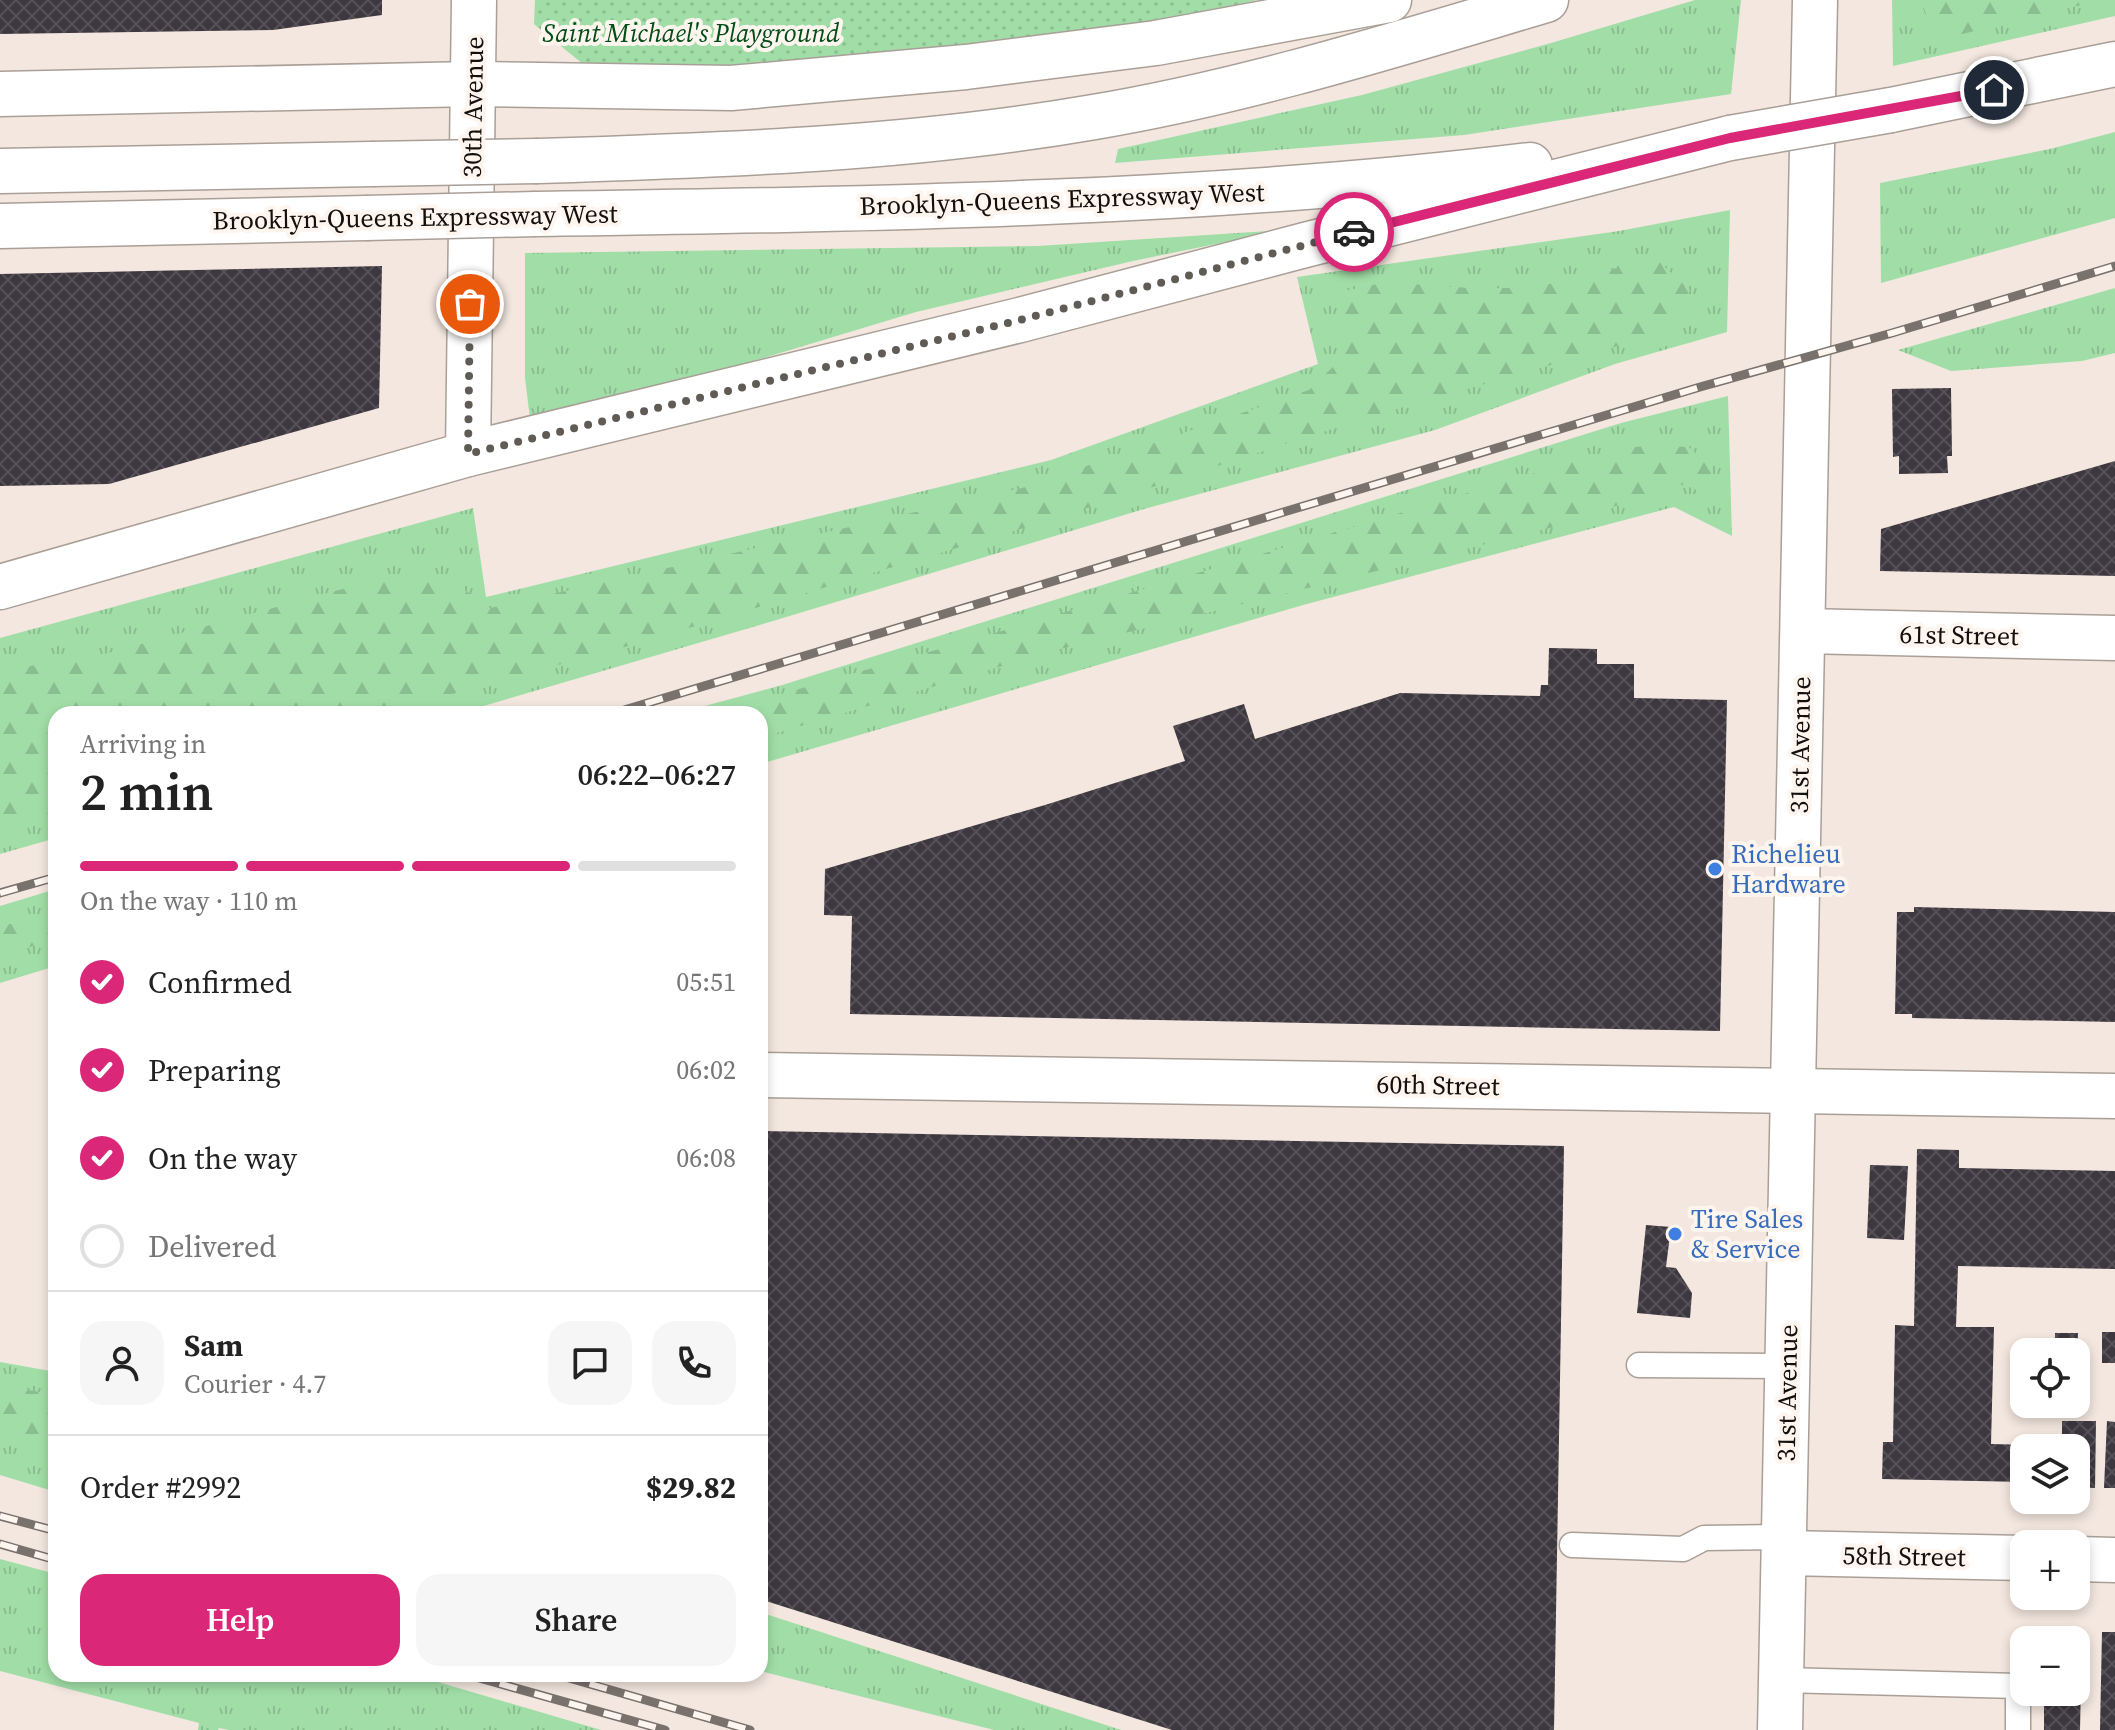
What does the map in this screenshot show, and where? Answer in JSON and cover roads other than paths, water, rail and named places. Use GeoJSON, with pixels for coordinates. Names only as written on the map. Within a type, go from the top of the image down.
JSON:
{"type":"FeatureCollection","features":[{"type":"Feature","properties":{"kind":"main road","name":"30th Avenue"},"geometry":{"type":"LineString","coordinates":[[468,454],[474,0]]}},
{"type":"Feature","properties":{"kind":"main road"},"geometry":{"type":"LineString","coordinates":[[0,94],[473,84],[731,88],[966,67],[1156,43],[1389,0]]}},
{"type":"Feature","properties":{"kind":"main road","name":"Brooklyn-Queens Expressway West"},"geometry":{"type":"LineString","coordinates":[[0,171],[723,155],[945,139],[1169,103],[1312,68],[1546,0]]}},
{"type":"Feature","properties":{"kind":"main road","name":"31st Avenue"},"geometry":{"type":"LineString","coordinates":[[1780,1730],[1815,0]]}},
{"type":"Feature","properties":{"kind":"main road","name":"Brooklyn-Queens Expressway West"},"geometry":{"type":"LineString","coordinates":[[0,226],[1005,204],[1225,194],[1509,167],[1730,138],[1891,110],[2115,64]]}},
{"type":"Feature","properties":{"kind":"main road"},"geometry":{"type":"LineString","coordinates":[[0,587],[468,454],[1020,320],[1730,138]]}},
{"type":"Feature","properties":{"kind":"main road","name":"61st Street"},"geometry":{"type":"LineString","coordinates":[[1803,631],[2115,638]]}},
{"type":"Feature","properties":{"kind":"main road","name":"60th Street"},"geometry":{"type":"LineString","coordinates":[[768,1075],[2115,1096]]}},
{"type":"Feature","properties":{"kind":"main road","name":"58th Street"},"geometry":{"type":"LineString","coordinates":[[1785,1545],[2010,1557]]}},
{"type":"Feature","properties":{"kind":"main road"},"geometry":{"type":"LineString","coordinates":[[2090,1559],[2115,1560]]}},
{"type":"Feature","properties":{"kind":"lane"},"geometry":{"type":"LineString","coordinates":[[1639,1365],[1788,1366]]}},
{"type":"Feature","properties":{"kind":"lane"},"geometry":{"type":"LineString","coordinates":[[1572,1545],[1683,1549],[1704,1538],[1785,1545]]}},
{"type":"Feature","properties":{"kind":"lane"},"geometry":{"type":"LineString","coordinates":[[1782,1680],[2018,1686],[2018,1730]]}},
{"type":"Feature","properties":{"kind":"railway"},"geometry":{"type":"LineString","coordinates":[[638,706],[1700,387],[2115,266]]}},
{"type":"Feature","properties":{"kind":"railway"},"geometry":{"type":"LineString","coordinates":[[0,893],[48,879]]}},
{"type":"Feature","properties":{"kind":"railway"},"geometry":{"type":"LineString","coordinates":[[0,1516],[48,1529]]}},
{"type":"Feature","properties":{"kind":"railway"},"geometry":{"type":"LineString","coordinates":[[0,1544],[48,1558]]}},
{"type":"Feature","properties":{"kind":"railway"},"geometry":{"type":"LineString","coordinates":[[494,1682],[665,1730]]}},
{"type":"Feature","properties":{"kind":"railway"},"geometry":{"type":"LineString","coordinates":[[583,1682],[750,1730]]}},
{"type":"Feature","properties":{"kind":"place","name":"Richelieu Hardware"},"geometry":{"type":"Point","coordinates":[1715,869]}},
{"type":"Feature","properties":{"kind":"place","name":"Tire Sales & Service"},"geometry":{"type":"Point","coordinates":[1675,1234]}},
{"type":"Feature","properties":{"kind":"park label","name":"Saint Michael's Playground"},"geometry":{"type":"Point","coordinates":[691,33]}}]}
